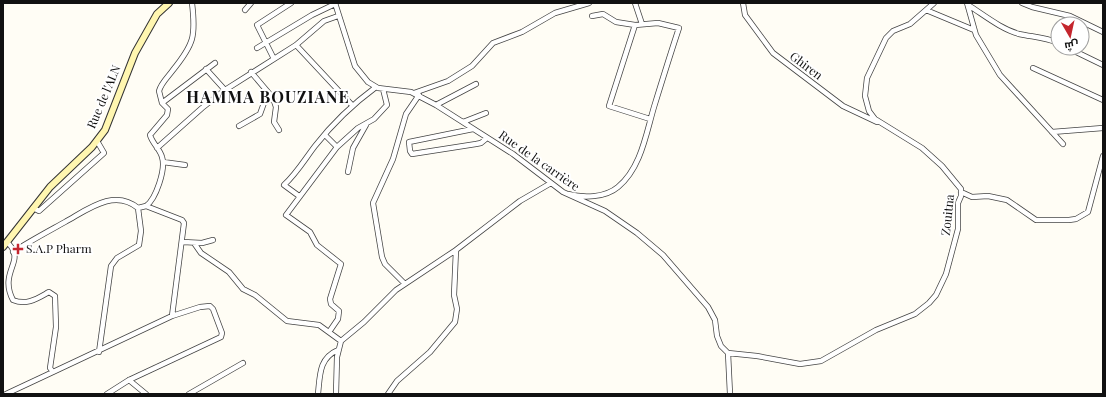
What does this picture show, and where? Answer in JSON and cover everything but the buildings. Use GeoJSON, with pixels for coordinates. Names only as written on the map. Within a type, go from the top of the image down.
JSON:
{"type":"FeatureCollection","features":[{"type":"Feature","properties":{"kind":"main road","name":"Rue de l'ALN"},"geometry":{"type":"LineString","coordinates":[[5,245],[50,187],[97,141],[105,130],[135,52],[157,14],[169,3]]}},
{"type":"Feature","properties":{"kind":"street"},"geometry":{"type":"LineString","coordinates":[[13,252],[80,212],[102,202],[124,200],[138,208],[146,206],[154,198],[163,162],[158,148],[150,135],[167,115],[168,109],[162,103],[159,91],[160,88],[185,55],[194,36],[195,26],[192,3]]}},
{"type":"Feature","properties":{"kind":"street"},"geometry":{"type":"LineString","coordinates":[[245,10],[252,3]]}},
{"type":"Feature","properties":{"kind":"street"},"geometry":{"type":"LineString","coordinates":[[274,59],[257,25],[291,3]]}},
{"type":"Feature","properties":{"kind":"street"},"geometry":{"type":"LineString","coordinates":[[257,48],[335,3]]}},
{"type":"Feature","properties":{"kind":"street","name":"Rue de la carrière"},"geometry":{"type":"LineString","coordinates":[[335,3],[355,66],[368,82],[383,89],[400,90],[417,94],[513,154],[562,192],[570,197],[605,211],[637,233],[663,255],[712,314],[721,346],[728,353]]}},
{"type":"Feature","properties":{"kind":"street"},"geometry":{"type":"LineString","coordinates":[[405,284],[385,264],[382,257],[373,202],[393,159],[406,114],[417,94],[448,81],[472,66],[493,43],[522,32],[548,16],[589,3]]}},
{"type":"Feature","properties":{"kind":"street"},"geometry":{"type":"LineString","coordinates":[[636,3],[642,24]]}},
{"type":"Feature","properties":{"kind":"street","name":"Ghiren"},"geometry":{"type":"LineString","coordinates":[[743,3],[747,19],[768,47],[778,57],[843,106],[880,123]]}},
{"type":"Feature","properties":{"kind":"street","name":"Zouitna"},"geometry":{"type":"LineString","coordinates":[[728,353],[756,356],[800,364],[821,361],[876,330],[922,310],[936,295],[946,274],[958,229],[958,204],[961,192],[959,186],[942,166],[922,148],[880,123],[869,111],[866,103],[865,90],[868,78],[890,33],[907,26],[934,3]]}},
{"type":"Feature","properties":{"kind":"street"},"geometry":{"type":"LineString","coordinates":[[1022,3],[1032,7],[1070,16],[1103,32]]}},
{"type":"Feature","properties":{"kind":"street"},"geometry":{"type":"LineString","coordinates":[[967,4],[974,30],[1000,75],[1063,144]]}},
{"type":"Feature","properties":{"kind":"street"},"geometry":{"type":"LineString","coordinates":[[967,4],[1006,28],[1019,34],[1050,39]]}},
{"type":"Feature","properties":{"kind":"street"},"geometry":{"type":"LineString","coordinates":[[926,10],[974,30]]}},
{"type":"Feature","properties":{"kind":"street"},"geometry":{"type":"LineString","coordinates":[[562,192],[577,196],[606,194],[617,188],[625,180],[635,165],[679,28],[658,23],[635,25],[616,22],[603,14],[592,16]]}},
{"type":"Feature","properties":{"kind":"street"},"geometry":{"type":"LineString","coordinates":[[158,148],[202,108],[226,90],[251,72],[296,45],[324,21],[338,16]]}},
{"type":"Feature","properties":{"kind":"street"},"geometry":{"type":"LineString","coordinates":[[635,25],[609,106],[650,119]]}},
{"type":"Feature","properties":{"kind":"street"},"geometry":{"type":"LineString","coordinates":[[296,45],[352,105]]}},
{"type":"Feature","properties":{"kind":"street"},"geometry":{"type":"LineString","coordinates":[[1084,56],[1103,65]]}},
{"type":"Feature","properties":{"kind":"street"},"geometry":{"type":"LineString","coordinates":[[162,103],[214,63]]}},
{"type":"Feature","properties":{"kind":"street"},"geometry":{"type":"LineString","coordinates":[[1033,68],[1103,100]]}},
{"type":"Feature","properties":{"kind":"street"},"geometry":{"type":"LineString","coordinates":[[206,70],[226,90]]}},
{"type":"Feature","properties":{"kind":"street"},"geometry":{"type":"LineString","coordinates":[[251,72],[273,98],[276,107],[274,122],[279,130]]}},
{"type":"Feature","properties":{"kind":"street"},"geometry":{"type":"LineString","coordinates":[[436,105],[476,84]]}},
{"type":"Feature","properties":{"kind":"street"},"geometry":{"type":"LineString","coordinates":[[299,196],[284,185],[293,177],[325,136],[352,105],[376,87]]}},
{"type":"Feature","properties":{"kind":"street"},"geometry":{"type":"LineString","coordinates":[[348,172],[353,148],[366,125],[386,107],[383,89]]}},
{"type":"Feature","properties":{"kind":"street"},"geometry":{"type":"LineString","coordinates":[[239,126],[260,114],[264,103],[273,98]]}},
{"type":"Feature","properties":{"kind":"street"},"geometry":{"type":"LineString","coordinates":[[463,122],[486,113]]}},
{"type":"Feature","properties":{"kind":"street"},"geometry":{"type":"LineString","coordinates":[[329,332],[340,315],[331,304],[330,299],[341,264],[317,245],[313,237],[305,228],[286,215],[337,147],[358,128],[366,125]]}},
{"type":"Feature","properties":{"kind":"street"},"geometry":{"type":"LineString","coordinates":[[1052,132],[1103,128]]}},
{"type":"Feature","properties":{"kind":"street"},"geometry":{"type":"LineString","coordinates":[[473,129],[409,142],[410,151],[412,154],[476,144],[481,143],[487,138]]}},
{"type":"Feature","properties":{"kind":"street"},"geometry":{"type":"LineString","coordinates":[[325,136],[337,147]]}},
{"type":"Feature","properties":{"kind":"street"},"geometry":{"type":"LineString","coordinates":[[33,208],[39,211],[104,153],[97,141]]}},
{"type":"Feature","properties":{"kind":"street"},"geometry":{"type":"LineString","coordinates":[[961,192],[978,198],[988,196],[1007,200],[1036,220],[1076,219],[1088,212],[1103,156]]}},
{"type":"Feature","properties":{"kind":"street"},"geometry":{"type":"LineString","coordinates":[[163,162],[185,165]]}},
{"type":"Feature","properties":{"kind":"street"},"geometry":{"type":"LineString","coordinates":[[336,394],[335,379],[338,350],[342,341],[349,332],[364,322],[387,297],[456,250],[520,200],[551,183]]}},
{"type":"Feature","properties":{"kind":"street"},"geometry":{"type":"LineString","coordinates":[[146,206],[184,222],[183,242],[172,316]]}},
{"type":"Feature","properties":{"kind":"street"},"geometry":{"type":"LineString","coordinates":[[99,352],[111,266],[117,258],[139,245],[141,231],[138,208]]}},
{"type":"Feature","properties":{"kind":"street"},"geometry":{"type":"LineString","coordinates":[[183,242],[194,243],[212,240]]}},
{"type":"Feature","properties":{"kind":"street"},"geometry":{"type":"LineString","coordinates":[[194,243],[201,253],[229,272],[243,289],[255,295],[287,322],[313,323],[319,325],[342,341]]}},
{"type":"Feature","properties":{"kind":"street"},"geometry":{"type":"LineString","coordinates":[[5,245],[13,252],[13,260],[7,281],[8,291],[13,300],[29,302],[50,292],[55,296],[56,327],[50,368],[53,372]]}},
{"type":"Feature","properties":{"kind":"street"},"geometry":{"type":"LineString","coordinates":[[388,394],[397,381],[430,352],[455,322],[457,314],[454,295],[456,250]]}},
{"type":"Feature","properties":{"kind":"street"},"geometry":{"type":"LineString","coordinates":[[6,394],[99,352],[172,316],[200,306],[210,306],[222,332],[221,336],[128,380],[107,394]]}},
{"type":"Feature","properties":{"kind":"street"},"geometry":{"type":"LineString","coordinates":[[318,394],[323,362],[326,356],[338,350]]}},
{"type":"Feature","properties":{"kind":"street"},"geometry":{"type":"LineString","coordinates":[[728,353],[730,394]]}},
{"type":"Feature","properties":{"kind":"street"},"geometry":{"type":"LineString","coordinates":[[189,394],[243,363]]}},
{"type":"Feature","properties":{"kind":"street"},"geometry":{"type":"LineString","coordinates":[[128,380],[146,394]]}},
{"type":"Feature","properties":{"kind":"place","name":"S.A.P Pharm"},"geometry":{"type":"Point","coordinates":[18,249]}},
{"type":"Feature","properties":{"kind":"district","name":"HAMMA BOUZIANE"},"geometry":{"type":"Point","coordinates":[268,97]}}]}
